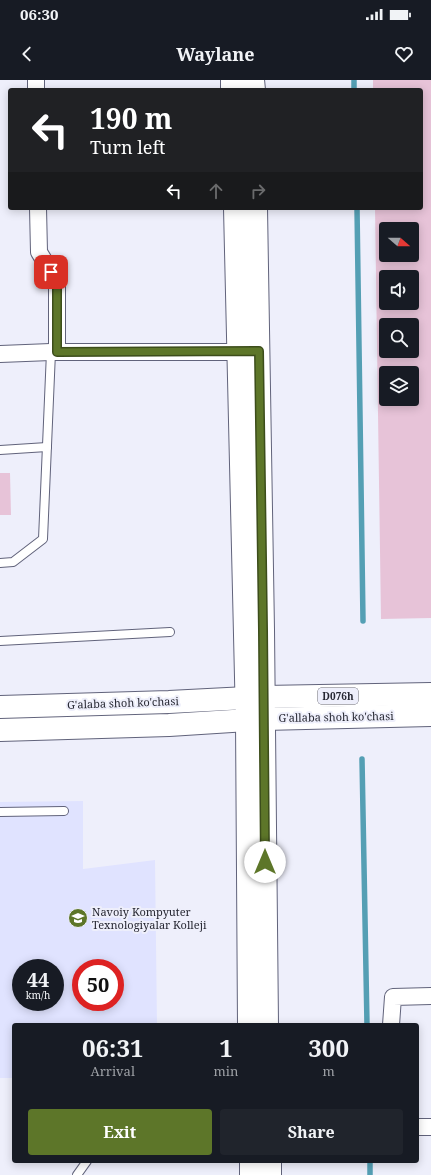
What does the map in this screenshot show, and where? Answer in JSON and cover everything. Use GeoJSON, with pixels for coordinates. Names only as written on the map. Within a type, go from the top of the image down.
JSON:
{"type":"FeatureCollection","features":[{"type":"Feature","properties":{"kind":"main road"},"geometry":{"type":"LineString","coordinates":[[235,210],[248,352],[255,697],[249,1023]]}},
{"type":"Feature","properties":{"kind":"main road"},"geometry":{"type":"LineString","coordinates":[[248,352],[256,210]]}},
{"type":"Feature","properties":{"kind":"main road","name":"G'allaba shoh ko'chasi"},"geometry":{"type":"LineString","coordinates":[[255,697],[431,694]]}},
{"type":"Feature","properties":{"kind":"main road","name":"G'alaba shoh ko'chasi"},"geometry":{"type":"LineString","coordinates":[[0,707],[169,702],[255,697]]}},
{"type":"Feature","properties":{"kind":"main road","name":"G'allaba shoh ko'chasi"},"geometry":{"type":"LineString","coordinates":[[169,725],[255,719],[431,715]]}},
{"type":"Feature","properties":{"kind":"main road"},"geometry":{"type":"LineString","coordinates":[[255,719],[267,1023]]}},
{"type":"Feature","properties":{"kind":"main road","name":"G'alaba shoh ko'chasi"},"geometry":{"type":"LineString","coordinates":[[0,730],[169,725]]}},
{"type":"Feature","properties":{"kind":"main road"},"geometry":{"type":"LineString","coordinates":[[251,1163],[251,1175]]}},
{"type":"Feature","properties":{"kind":"main road"},"geometry":{"type":"LineString","coordinates":[[270,1163],[270,1175]]}},
{"type":"Feature","properties":{"kind":"street"},"geometry":{"type":"LineString","coordinates":[[38,210],[40,252],[57,282],[54,352]]}},
{"type":"Feature","properties":{"kind":"street"},"geometry":{"type":"LineString","coordinates":[[0,354],[54,352],[248,352]]}},
{"type":"Feature","properties":{"kind":"street"},"geometry":{"type":"LineString","coordinates":[[391,1023],[393,997],[431,996]]}},
{"type":"Feature","properties":{"kind":"street"},"geometry":{"type":"LineString","coordinates":[[419,1127],[431,1127]]}},
{"type":"Feature","properties":{"kind":"lane"},"geometry":{"type":"LineString","coordinates":[[0,563],[13,562],[43,539],[47,447],[54,352]]}},
{"type":"Feature","properties":{"kind":"lane"},"geometry":{"type":"LineString","coordinates":[[0,450],[47,447]]}},
{"type":"Feature","properties":{"kind":"lane"},"geometry":{"type":"LineString","coordinates":[[0,641],[170,632]]}},
{"type":"Feature","properties":{"kind":"lane"},"geometry":{"type":"LineString","coordinates":[[0,812],[64,811]]}},
{"type":"Feature","properties":{"kind":"lane"},"geometry":{"type":"LineString","coordinates":[[77,1175],[86,1163]]}},
{"type":"Feature","properties":{"kind":"shaded area"},"geometry":{"type":"Polygon","coordinates":[[[373,80],[431,80],[431,618],[381,619],[375,210],[423,210],[423,88],[373,88],[373,80]]]}},
{"type":"Feature","properties":{"kind":"shaded area"},"geometry":{"type":"Polygon","coordinates":[[[0,473],[10,473],[11,515],[0,515],[0,473]]]}},
{"type":"Feature","properties":{"kind":"shaded area","name":"Navoiy Kompyuter Texnologiyalar Kolleji"},"geometry":{"type":"Polygon","coordinates":[[[83,801],[83,869],[155,860],[157,1023],[12,1023],[12,1078],[0,1078],[0,802],[83,801]]]}},
{"type":"Feature","properties":{"kind":"waterway"},"geometry":{"type":"LineString","coordinates":[[354,80],[354,88]]}},
{"type":"Feature","properties":{"kind":"waterway"},"geometry":{"type":"LineString","coordinates":[[357,210],[363,621]]}},
{"type":"Feature","properties":{"kind":"waterway"},"geometry":{"type":"LineString","coordinates":[[362,759],[367,1023]]}},
{"type":"Feature","properties":{"kind":"waterway"},"geometry":{"type":"LineString","coordinates":[[370,1163],[370,1175]]}},
{"type":"Feature","properties":{"kind":"place","name":"Navoiy Kompyuter Texnologiyalar Kolleji"},"geometry":{"type":"Point","coordinates":[78,918]}},
{"type":"Feature","properties":{"kind":"route"},"geometry":{"type":"LineString","coordinates":[[51,272],[57,282],[57,352],[259,351],[265,862]]}}]}
